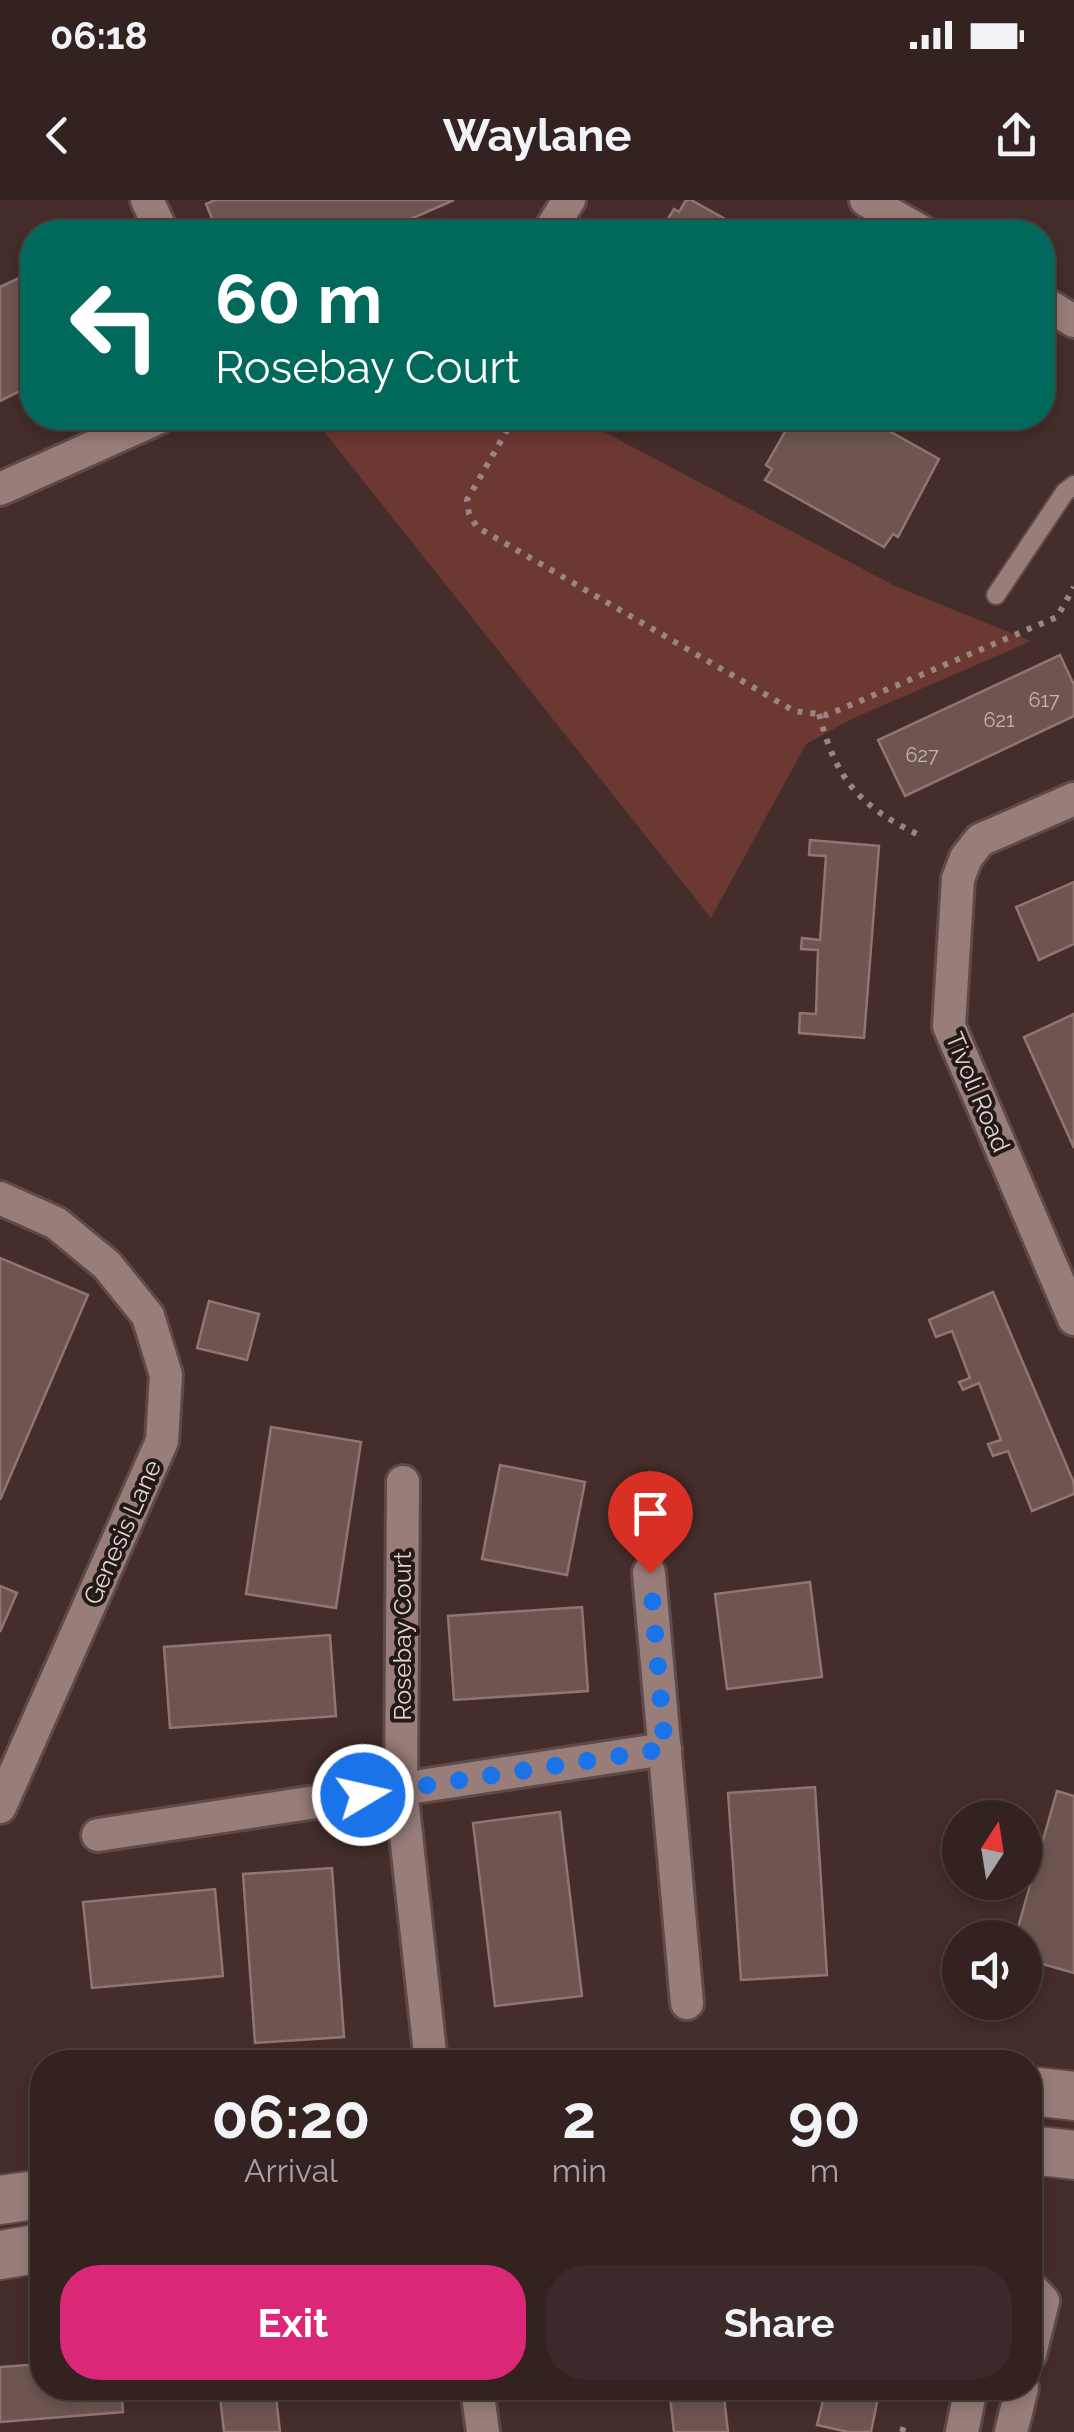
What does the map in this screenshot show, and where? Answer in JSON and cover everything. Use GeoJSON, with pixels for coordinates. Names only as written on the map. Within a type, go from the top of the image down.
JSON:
{"type":"FeatureCollection","features":[{"type":"Feature","properties":{"kind":"main road"},"geometry":{"type":"LineString","coordinates":[[1042,2092],[1074,2096]]}},
{"type":"Feature","properties":{"kind":"main road"},"geometry":{"type":"LineString","coordinates":[[1042,2151],[1074,2155]]}},
{"type":"Feature","properties":{"kind":"main road"},"geometry":{"type":"LineString","coordinates":[[0,2200],[30,2196]]}},
{"type":"Feature","properties":{"kind":"main road"},"geometry":{"type":"LineString","coordinates":[[0,2254],[30,2250]]}},
{"type":"Feature","properties":{"kind":"street"},"geometry":{"type":"LineString","coordinates":[[866,200],[897,220]]}},
{"type":"Feature","properties":{"kind":"street"},"geometry":{"type":"LineString","coordinates":[[0,489],[131,430]]}},
{"type":"Feature","properties":{"kind":"street","name":"Tivoli Road"},"geometry":{"type":"LineString","coordinates":[[1074,799],[980,840],[966,858],[958,879],[949,1026],[1064,1266],[1074,1319]]}},
{"type":"Feature","properties":{"kind":"street","name":"Genesis Lane"},"geometry":{"type":"LineString","coordinates":[[0,1198],[56,1223],[107,1265],[148,1316],[166,1375],[162,1441],[0,1806]]}},
{"type":"Feature","properties":{"kind":"street","name":"Rosebay Court"},"geometry":{"type":"LineString","coordinates":[[403,1482],[400,1790],[430,2050]]}},
{"type":"Feature","properties":{"kind":"street"},"geometry":{"type":"LineString","coordinates":[[650,1573],[687,2002]]}},
{"type":"Feature","properties":{"kind":"street"},"geometry":{"type":"LineString","coordinates":[[98,1835],[665,1749]]}},
{"type":"Feature","properties":{"kind":"street"},"geometry":{"type":"LineString","coordinates":[[479,2400],[483,2432]]}},
{"type":"Feature","properties":{"kind":"street"},"geometry":{"type":"LineString","coordinates":[[962,2432],[969,2400]]}},
{"type":"Feature","properties":{"kind":"street"},"geometry":{"type":"LineString","coordinates":[[1011,2432],[1019,2400]]}},
{"type":"Feature","properties":{"kind":"lane"},"geometry":{"type":"LineString","coordinates":[[996,595],[1065,492],[1074,486]]}},
{"type":"Feature","properties":{"kind":"path"},"geometry":{"type":"LineString","coordinates":[[507,430],[467,500],[477,527],[794,710],[827,716],[1057,617],[1074,587]]}},
{"type":"Feature","properties":{"kind":"path"},"geometry":{"type":"LineString","coordinates":[[819,714],[828,748],[852,790],[884,818],[918,834]]}},
{"type":"Feature","properties":{"kind":"shaded area"},"geometry":{"type":"Polygon","coordinates":[[[323,430],[601,430],[895,586],[1031,641],[852,719],[806,744],[711,918],[323,430]]]}},
{"type":"Feature","properties":{"kind":"building"},"geometry":{"type":"Polygon","coordinates":[[[215,200],[454,200],[408,220],[213,220],[206,204],[215,200]]]}},
{"type":"Feature","properties":{"kind":"building"},"geometry":{"type":"Polygon","coordinates":[[[686,200],[691,200],[727,220],[667,220],[674,209],[679,212],[686,200]]]}},
{"type":"Feature","properties":{"kind":"building"},"geometry":{"type":"Polygon","coordinates":[[[20,278],[20,391],[0,401],[0,287],[20,278]]]}},
{"type":"Feature","properties":{"kind":"building"},"geometry":{"type":"Polygon","coordinates":[[[786,430],[887,430],[939,459],[898,537],[893,534],[884,547],[765,480],[772,469],[766,465],[786,430]]]}},
{"type":"Feature","properties":{"kind":"building"},"geometry":{"type":"Polygon","coordinates":[[[1060,655],[1074,685],[1074,716],[905,796],[878,740],[1060,655]]]}},
{"type":"Feature","properties":{"kind":"building"},"geometry":{"type":"Polygon","coordinates":[[[810,840],[879,846],[864,1038],[799,1033],[800,1013],[816,1014],[818,950],[801,949],[802,938],[820,940],[826,856],[809,855],[810,840]]]}},
{"type":"Feature","properties":{"kind":"building"},"geometry":{"type":"Polygon","coordinates":[[[1074,882],[1074,944],[1039,960],[1016,907],[1074,882]]]}},
{"type":"Feature","properties":{"kind":"building"},"geometry":{"type":"Polygon","coordinates":[[[1074,1014],[1074,1148],[1024,1037],[1074,1014]]]}},
{"type":"Feature","properties":{"kind":"building"},"geometry":{"type":"Polygon","coordinates":[[[0,1258],[88,1295],[0,1500],[0,1258]]]}},
{"type":"Feature","properties":{"kind":"building"},"geometry":{"type":"Polygon","coordinates":[[[993,1292],[1074,1483],[1074,1494],[1032,1511],[1008,1451],[993,1456],[988,1444],[1001,1440],[979,1383],[963,1390],[959,1382],[970,1378],[952,1331],[936,1337],[929,1320],[993,1292]]]}},
{"type":"Feature","properties":{"kind":"building"},"geometry":{"type":"Polygon","coordinates":[[[209,1301],[259,1314],[247,1360],[197,1348],[209,1301]]]}},
{"type":"Feature","properties":{"kind":"building"},"geometry":{"type":"Polygon","coordinates":[[[271,1427],[361,1442],[336,1608],[246,1594],[271,1427]]]}},
{"type":"Feature","properties":{"kind":"building"},"geometry":{"type":"Polygon","coordinates":[[[500,1465],[585,1482],[567,1575],[482,1559],[500,1465]]]}},
{"type":"Feature","properties":{"kind":"building"},"geometry":{"type":"Polygon","coordinates":[[[810,1582],[822,1677],[727,1689],[715,1594],[810,1582]]]}},
{"type":"Feature","properties":{"kind":"building"},"geometry":{"type":"Polygon","coordinates":[[[0,1586],[17,1593],[0,1632],[0,1586]]]}},
{"type":"Feature","properties":{"kind":"building"},"geometry":{"type":"Polygon","coordinates":[[[582,1607],[588,1691],[454,1700],[448,1616],[582,1607]]]}},
{"type":"Feature","properties":{"kind":"building"},"geometry":{"type":"Polygon","coordinates":[[[330,1635],[336,1716],[170,1728],[164,1647],[330,1635]]]}},
{"type":"Feature","properties":{"kind":"building"},"geometry":{"type":"Polygon","coordinates":[[[815,1787],[827,1975],[741,1980],[728,1793],[815,1787]]]}},
{"type":"Feature","properties":{"kind":"building"},"geometry":{"type":"Polygon","coordinates":[[[1057,1791],[1074,1796],[1074,1973],[1042,1964],[1042,1920],[1020,1920],[1026,1900],[1042,1900],[1042,1844],[1057,1791]]]}},
{"type":"Feature","properties":{"kind":"building"},"geometry":{"type":"Polygon","coordinates":[[[560,1812],[582,1996],[495,2006],[473,1823],[560,1812]]]}},
{"type":"Feature","properties":{"kind":"building"},"geometry":{"type":"Polygon","coordinates":[[[332,1868],[344,2037],[255,2043],[243,1874],[332,1868]]]}},
{"type":"Feature","properties":{"kind":"building"},"geometry":{"type":"Polygon","coordinates":[[[215,1889],[223,1976],[92,1988],[83,1902],[215,1889]]]}},
{"type":"Feature","properties":{"kind":"building"},"geometry":{"type":"Polygon","coordinates":[[[30,2365],[30,2400],[122,2400],[123,2412],[0,2422],[0,2367],[30,2365]]]}},
{"type":"Feature","properties":{"kind":"building"},"geometry":{"type":"Polygon","coordinates":[[[220,2400],[276,2400],[280,2432],[224,2432],[220,2400]]]}},
{"type":"Feature","properties":{"kind":"building"},"geometry":{"type":"Polygon","coordinates":[[[670,2400],[724,2400],[728,2432],[674,2432],[670,2400]]]}},
{"type":"Feature","properties":{"kind":"building"},"geometry":{"type":"Polygon","coordinates":[[[823,2400],[878,2400],[871,2432],[817,2425],[823,2400]]]}},
{"type":"Feature","properties":{"kind":"route"},"geometry":{"type":"LineString","coordinates":[[363,1795],[665,1749],[650,1573]]}}]}
